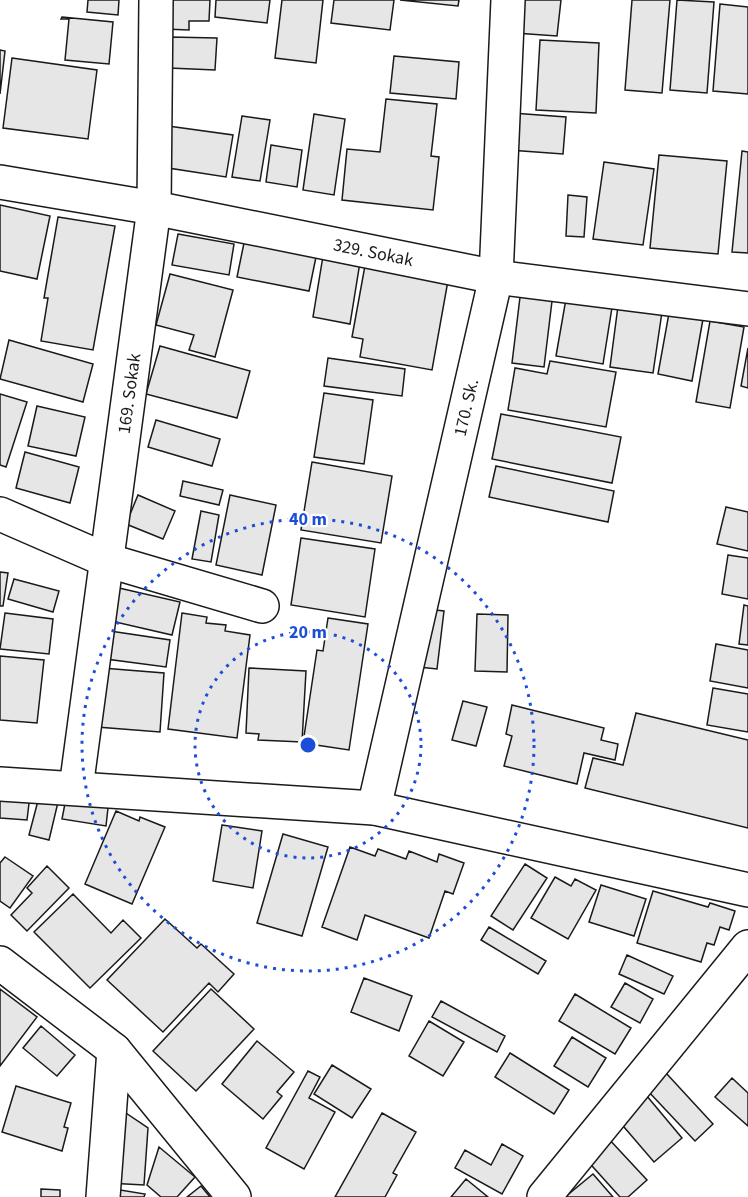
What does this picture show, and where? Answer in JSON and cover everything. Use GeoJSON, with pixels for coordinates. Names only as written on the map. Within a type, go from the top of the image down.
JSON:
{"type":"FeatureCollection","features":[{"type":"Feature","properties":{"kind":"street","name":"169. Sokak"},"geometry":{"type":"LineString","coordinates":[[76,788],[154,208],[156,0]]}},
{"type":"Feature","properties":{"kind":"street","name":"170. Sk."},"geometry":{"type":"LineString","coordinates":[[374,808],[496,277],[508,0]]}},
{"type":"Feature","properties":{"kind":"street","name":"329. Sokak"},"geometry":{"type":"LineString","coordinates":[[0,182],[154,208],[496,277],[748,309]]}},
{"type":"Feature","properties":{"kind":"street"},"geometry":{"type":"LineString","coordinates":[[0,514],[106,560],[262,606]]}},
{"type":"Feature","properties":{"kind":"street"},"geometry":{"type":"LineString","coordinates":[[0,784],[374,808],[748,890]]}},
{"type":"Feature","properties":{"kind":"street"},"geometry":{"type":"LineString","coordinates":[[544,1197],[748,948]]}},
{"type":"Feature","properties":{"kind":"street"},"geometry":{"type":"LineString","coordinates":[[2,967],[114,1050],[234,1197]]}},
{"type":"Feature","properties":{"kind":"street"},"geometry":{"type":"LineString","coordinates":[[103,1197],[114,1050]]}},
{"type":"Feature","properties":{"kind":"building"},"geometry":{"type":"Polygon","coordinates":[[[88,0],[119,0],[118,15],[87,12],[88,0]]]}},
{"type":"Feature","properties":{"kind":"building"},"geometry":{"type":"Polygon","coordinates":[[[165,0],[210,0],[209,21],[189,21],[189,30],[164,29],[165,0]]]}},
{"type":"Feature","properties":{"kind":"building"},"geometry":{"type":"Polygon","coordinates":[[[216,0],[270,0],[267,23],[215,17],[216,0]]]}},
{"type":"Feature","properties":{"kind":"building"},"geometry":{"type":"Polygon","coordinates":[[[282,0],[323,0],[316,63],[275,58],[282,0]]]}},
{"type":"Feature","properties":{"kind":"building"},"geometry":{"type":"Polygon","coordinates":[[[334,0],[394,0],[390,30],[331,23],[334,0]]]}},
{"type":"Feature","properties":{"kind":"building"},"geometry":{"type":"Polygon","coordinates":[[[400,0],[459,0],[458,6],[400,0]]]}},
{"type":"Feature","properties":{"kind":"building"},"geometry":{"type":"Polygon","coordinates":[[[518,0],[561,0],[557,36],[515,33],[518,0]]]}},
{"type":"Feature","properties":{"kind":"building"},"geometry":{"type":"Polygon","coordinates":[[[632,0],[670,0],[662,93],[625,90],[632,0]]]}},
{"type":"Feature","properties":{"kind":"building"},"geometry":{"type":"Polygon","coordinates":[[[677,0],[714,2],[707,93],[670,90],[677,0]]]}},
{"type":"Feature","properties":{"kind":"building"},"geometry":{"type":"Polygon","coordinates":[[[720,4],[748,7],[748,94],[713,91],[720,4]]]}},
{"type":"Feature","properties":{"kind":"building"},"geometry":{"type":"Polygon","coordinates":[[[62,17],[113,22],[109,64],[65,60],[69,19],[61,19],[62,17]]]}},
{"type":"Feature","properties":{"kind":"building"},"geometry":{"type":"Polygon","coordinates":[[[169,37],[217,38],[215,70],[169,68],[169,37]]]}},
{"type":"Feature","properties":{"kind":"building"},"geometry":{"type":"Polygon","coordinates":[[[540,40],[599,43],[596,113],[536,110],[540,40]]]}},
{"type":"Feature","properties":{"kind":"building"},"geometry":{"type":"Polygon","coordinates":[[[0,50],[5,51],[0,94],[0,50]]]}},
{"type":"Feature","properties":{"kind":"building"},"geometry":{"type":"Polygon","coordinates":[[[394,56],[459,62],[456,99],[390,93],[394,56]]]}},
{"type":"Feature","properties":{"kind":"building"},"geometry":{"type":"Polygon","coordinates":[[[12,58],[97,70],[88,139],[3,128],[12,58]]]}},
{"type":"Feature","properties":{"kind":"building"},"geometry":{"type":"Polygon","coordinates":[[[386,99],[437,104],[431,156],[439,157],[433,210],[342,200],[347,149],[380,152],[386,99]]]}},
{"type":"Feature","properties":{"kind":"building"},"geometry":{"type":"Polygon","coordinates":[[[512,113],[566,117],[563,154],[509,150],[512,113]]]}},
{"type":"Feature","properties":{"kind":"building"},"geometry":{"type":"Polygon","coordinates":[[[314,114],[345,119],[334,195],[303,190],[314,114]]]}},
{"type":"Feature","properties":{"kind":"building"},"geometry":{"type":"Polygon","coordinates":[[[242,116],[270,120],[260,181],[232,177],[242,116]]]}},
{"type":"Feature","properties":{"kind":"building"},"geometry":{"type":"Polygon","coordinates":[[[168,126],[233,135],[226,177],[162,167],[168,126]]]}},
{"type":"Feature","properties":{"kind":"building"},"geometry":{"type":"Polygon","coordinates":[[[271,145],[302,150],[297,187],[266,182],[271,145]]]}},
{"type":"Feature","properties":{"kind":"building"},"geometry":{"type":"Polygon","coordinates":[[[742,151],[748,152],[748,253],[732,252],[742,151]]]}},
{"type":"Feature","properties":{"kind":"building"},"geometry":{"type":"Polygon","coordinates":[[[659,155],[727,161],[718,254],[650,248],[659,155]]]}},
{"type":"Feature","properties":{"kind":"building"},"geometry":{"type":"Polygon","coordinates":[[[604,162],[654,169],[643,245],[593,239],[604,162]]]}},
{"type":"Feature","properties":{"kind":"building"},"geometry":{"type":"Polygon","coordinates":[[[568,195],[587,197],[584,237],[566,236],[568,195]]]}},
{"type":"Feature","properties":{"kind":"building"},"geometry":{"type":"Polygon","coordinates":[[[0,205],[50,216],[37,279],[0,271],[0,205]]]}},
{"type":"Feature","properties":{"kind":"building"},"geometry":{"type":"Polygon","coordinates":[[[58,217],[115,226],[93,350],[41,341],[48,298],[44,298],[58,217]]]}},
{"type":"Feature","properties":{"kind":"building"},"geometry":{"type":"Polygon","coordinates":[[[178,234],[234,244],[229,275],[172,265],[178,234]]]}},
{"type":"Feature","properties":{"kind":"building"},"geometry":{"type":"Polygon","coordinates":[[[244,243],[316,257],[309,291],[237,277],[244,243]]]}},
{"type":"Feature","properties":{"kind":"building"},"geometry":{"type":"Polygon","coordinates":[[[323,256],[360,262],[350,324],[313,317],[323,256]]]}},
{"type":"Feature","properties":{"kind":"building"},"geometry":{"type":"Polygon","coordinates":[[[366,260],[449,275],[432,370],[360,357],[363,339],[352,337],[366,260]]]}},
{"type":"Feature","properties":{"kind":"building"},"geometry":{"type":"Polygon","coordinates":[[[170,274],[233,290],[215,357],[189,350],[194,335],[156,325],[170,274]]]}},
{"type":"Feature","properties":{"kind":"building"},"geometry":{"type":"Polygon","coordinates":[[[521,289],[553,293],[544,367],[512,363],[521,289]]]}},
{"type":"Feature","properties":{"kind":"building"},"geometry":{"type":"Polygon","coordinates":[[[567,293],[613,301],[603,364],[556,356],[567,293]]]}},
{"type":"Feature","properties":{"kind":"building"},"geometry":{"type":"Polygon","coordinates":[[[618,306],[662,312],[653,373],[610,367],[618,306]]]}},
{"type":"Feature","properties":{"kind":"building"},"geometry":{"type":"Polygon","coordinates":[[[669,313],[703,319],[692,381],[658,374],[669,313]]]}},
{"type":"Feature","properties":{"kind":"building"},"geometry":{"type":"Polygon","coordinates":[[[710,321],[744,327],[730,408],[696,402],[710,321]]]}},
{"type":"Feature","properties":{"kind":"building"},"geometry":{"type":"Polygon","coordinates":[[[9,340],[93,364],[83,402],[0,379],[9,340]]]}},
{"type":"Feature","properties":{"kind":"building"},"geometry":{"type":"Polygon","coordinates":[[[160,346],[250,371],[237,418],[146,394],[160,346]]]}},
{"type":"Feature","properties":{"kind":"building"},"geometry":{"type":"Polygon","coordinates":[[[748,348],[748,388],[741,386],[748,348]]]}},
{"type":"Feature","properties":{"kind":"building"},"geometry":{"type":"Polygon","coordinates":[[[328,358],[405,369],[402,396],[324,386],[328,358]]]}},
{"type":"Feature","properties":{"kind":"building"},"geometry":{"type":"Polygon","coordinates":[[[550,361],[616,372],[606,427],[508,410],[515,368],[547,374],[550,361]]]}},
{"type":"Feature","properties":{"kind":"building"},"geometry":{"type":"Polygon","coordinates":[[[324,393],[373,400],[364,464],[314,457],[324,393]]]}},
{"type":"Feature","properties":{"kind":"building"},"geometry":{"type":"Polygon","coordinates":[[[0,394],[27,402],[6,467],[0,465],[0,394]]]}},
{"type":"Feature","properties":{"kind":"building"},"geometry":{"type":"Polygon","coordinates":[[[37,406],[85,417],[76,456],[28,446],[37,406]]]}},
{"type":"Feature","properties":{"kind":"building"},"geometry":{"type":"Polygon","coordinates":[[[501,414],[621,437],[612,483],[492,459],[501,414]]]}},
{"type":"Feature","properties":{"kind":"building"},"geometry":{"type":"Polygon","coordinates":[[[156,420],[220,439],[212,466],[148,447],[156,420]]]}},
{"type":"Feature","properties":{"kind":"building"},"geometry":{"type":"Polygon","coordinates":[[[25,452],[79,467],[70,503],[16,488],[25,452]]]}},
{"type":"Feature","properties":{"kind":"building"},"geometry":{"type":"Polygon","coordinates":[[[312,462],[392,476],[381,543],[301,530],[312,462]]]}},
{"type":"Feature","properties":{"kind":"building"},"geometry":{"type":"Polygon","coordinates":[[[496,466],[614,491],[608,522],[489,497],[496,466]]]}},
{"type":"Feature","properties":{"kind":"building"},"geometry":{"type":"Polygon","coordinates":[[[183,481],[223,490],[219,505],[180,496],[183,481]]]}},
{"type":"Feature","properties":{"kind":"building"},"geometry":{"type":"Polygon","coordinates":[[[138,495],[175,511],[163,539],[126,524],[138,495]]]}},
{"type":"Feature","properties":{"kind":"building"},"geometry":{"type":"Polygon","coordinates":[[[230,495],[276,505],[262,575],[216,565],[230,495]]]}},
{"type":"Feature","properties":{"kind":"building"},"geometry":{"type":"Polygon","coordinates":[[[726,507],[748,512],[748,551],[717,544],[726,507]]]}},
{"type":"Feature","properties":{"kind":"building"},"geometry":{"type":"Polygon","coordinates":[[[201,511],[219,515],[211,562],[192,559],[201,511]]]}},
{"type":"Feature","properties":{"kind":"building"},"geometry":{"type":"Polygon","coordinates":[[[301,538],[375,549],[365,617],[291,605],[301,538]]]}},
{"type":"Feature","properties":{"kind":"building"},"geometry":{"type":"Polygon","coordinates":[[[728,555],[748,558],[748,599],[722,594],[728,555]]]}},
{"type":"Feature","properties":{"kind":"building"},"geometry":{"type":"Polygon","coordinates":[[[0,572],[8,573],[3,606],[0,606],[0,572]]]}},
{"type":"Feature","properties":{"kind":"building"},"geometry":{"type":"Polygon","coordinates":[[[14,579],[59,591],[53,612],[8,599],[14,579]]]}},
{"type":"Feature","properties":{"kind":"building"},"geometry":{"type":"Polygon","coordinates":[[[119,588],[180,602],[172,635],[111,621],[119,588]]]}},
{"type":"Feature","properties":{"kind":"building"},"geometry":{"type":"Polygon","coordinates":[[[744,605],[748,606],[748,645],[739,644],[744,605]]]}},
{"type":"Feature","properties":{"kind":"building"},"geometry":{"type":"Polygon","coordinates":[[[426,609],[444,611],[437,669],[419,667],[426,609]]]}},
{"type":"Feature","properties":{"kind":"building"},"geometry":{"type":"Polygon","coordinates":[[[5,613],[53,619],[49,654],[0,649],[5,613]]]}},
{"type":"Feature","properties":{"kind":"building"},"geometry":{"type":"Polygon","coordinates":[[[182,613],[207,617],[206,623],[226,625],[225,631],[250,635],[237,738],[168,729],[182,613]]]}},
{"type":"Feature","properties":{"kind":"building"},"geometry":{"type":"Polygon","coordinates":[[[477,614],[508,615],[507,672],[475,671],[477,614]]]}},
{"type":"Feature","properties":{"kind":"building"},"geometry":{"type":"Polygon","coordinates":[[[328,618],[368,624],[349,750],[303,743],[317,650],[323,651],[328,618]]]}},
{"type":"Feature","properties":{"kind":"building"},"geometry":{"type":"Polygon","coordinates":[[[110,631],[170,640],[166,667],[106,659],[110,631]]]}},
{"type":"Feature","properties":{"kind":"building"},"geometry":{"type":"Polygon","coordinates":[[[716,644],[748,650],[748,688],[710,681],[716,644]]]}},
{"type":"Feature","properties":{"kind":"building"},"geometry":{"type":"Polygon","coordinates":[[[0,656],[44,660],[37,723],[0,720],[0,656]]]}},
{"type":"Feature","properties":{"kind":"building"},"geometry":{"type":"Polygon","coordinates":[[[102,668],[164,673],[160,732],[97,727],[102,668]]]}},
{"type":"Feature","properties":{"kind":"building"},"geometry":{"type":"Polygon","coordinates":[[[249,668],[306,671],[302,742],[258,740],[259,734],[246,733],[249,668]]]}},
{"type":"Feature","properties":{"kind":"building"},"geometry":{"type":"Polygon","coordinates":[[[713,688],[748,694],[748,732],[707,725],[713,688]]]}},
{"type":"Feature","properties":{"kind":"building"},"geometry":{"type":"Polygon","coordinates":[[[463,701],[487,707],[476,746],[452,740],[463,701]]]}},
{"type":"Feature","properties":{"kind":"building"},"geometry":{"type":"Polygon","coordinates":[[[512,705],[604,728],[601,740],[618,744],[615,760],[584,753],[577,784],[504,766],[512,736],[506,734],[512,705]]]}},
{"type":"Feature","properties":{"kind":"building"},"geometry":{"type":"Polygon","coordinates":[[[636,713],[748,740],[748,828],[585,788],[593,758],[623,765],[636,713]]]}},
{"type":"Feature","properties":{"kind":"building"},"geometry":{"type":"Polygon","coordinates":[[[0,792],[30,795],[27,820],[0,818],[0,792]]]}},
{"type":"Feature","properties":{"kind":"building"},"geometry":{"type":"Polygon","coordinates":[[[40,793],[59,798],[49,840],[29,835],[40,793]]]}},
{"type":"Feature","properties":{"kind":"building"},"geometry":{"type":"Polygon","coordinates":[[[67,793],[109,799],[106,826],[62,819],[67,793]]]}},
{"type":"Feature","properties":{"kind":"building"},"geometry":{"type":"Polygon","coordinates":[[[116,811],[139,821],[140,817],[165,827],[132,904],[85,884],[116,811]]]}},
{"type":"Feature","properties":{"kind":"building"},"geometry":{"type":"Polygon","coordinates":[[[222,825],[262,831],[253,888],[213,881],[222,825]]]}},
{"type":"Feature","properties":{"kind":"building"},"geometry":{"type":"Polygon","coordinates":[[[283,834],[328,847],[302,936],[257,923],[283,834]]]}},
{"type":"Feature","properties":{"kind":"building"},"geometry":{"type":"Polygon","coordinates":[[[350,847],[375,856],[378,849],[406,859],[409,851],[437,862],[439,854],[464,863],[453,894],[445,891],[429,938],[365,915],[357,940],[322,927],[350,847]]]}},
{"type":"Feature","properties":{"kind":"building"},"geometry":{"type":"Polygon","coordinates":[[[5,857],[33,876],[10,908],[0,901],[0,863],[5,857]]]}},
{"type":"Feature","properties":{"kind":"building"},"geometry":{"type":"Polygon","coordinates":[[[525,864],[547,878],[513,930],[491,916],[525,864]]]}},
{"type":"Feature","properties":{"kind":"building"},"geometry":{"type":"Polygon","coordinates":[[[47,866],[69,888],[27,931],[11,915],[32,893],[27,888],[47,866]]]}},
{"type":"Feature","properties":{"kind":"building"},"geometry":{"type":"Polygon","coordinates":[[[555,877],[571,886],[575,879],[596,890],[568,939],[531,918],[555,877]]]}},
{"type":"Feature","properties":{"kind":"building"},"geometry":{"type":"Polygon","coordinates":[[[601,885],[646,899],[634,936],[589,922],[601,885]]]}},
{"type":"Feature","properties":{"kind":"building"},"geometry":{"type":"Polygon","coordinates":[[[653,891],[708,907],[710,903],[735,911],[729,930],[720,927],[714,945],[707,943],[701,962],[637,943],[653,891]]]}},
{"type":"Feature","properties":{"kind":"building"},"geometry":{"type":"Polygon","coordinates":[[[73,894],[111,933],[123,920],[141,938],[90,988],[34,932],[73,894]]]}},
{"type":"Feature","properties":{"kind":"building"},"geometry":{"type":"Polygon","coordinates":[[[165,919],[197,948],[201,944],[234,974],[218,992],[209,983],[163,1032],[107,980],[165,919]]]}},
{"type":"Feature","properties":{"kind":"building"},"geometry":{"type":"Polygon","coordinates":[[[489,927],[546,961],[538,974],[481,940],[489,927]]]}},
{"type":"Feature","properties":{"kind":"building"},"geometry":{"type":"Polygon","coordinates":[[[627,955],[673,976],[664,994],[619,974],[627,955]]]}},
{"type":"Feature","properties":{"kind":"building"},"geometry":{"type":"Polygon","coordinates":[[[364,978],[412,996],[399,1031],[351,1012],[364,978]]]}},
{"type":"Feature","properties":{"kind":"building"},"geometry":{"type":"Polygon","coordinates":[[[625,983],[653,999],[640,1023],[611,1007],[625,983]]]}},
{"type":"Feature","properties":{"kind":"building"},"geometry":{"type":"Polygon","coordinates":[[[0,989],[37,1017],[0,1066],[0,989]]]}},
{"type":"Feature","properties":{"kind":"building"},"geometry":{"type":"Polygon","coordinates":[[[211,989],[254,1029],[196,1091],[153,1051],[211,989]]]}},
{"type":"Feature","properties":{"kind":"building"},"geometry":{"type":"Polygon","coordinates":[[[575,994],[631,1028],[615,1054],[559,1021],[575,994]]]}},
{"type":"Feature","properties":{"kind":"building"},"geometry":{"type":"Polygon","coordinates":[[[441,1001],[505,1036],[497,1052],[432,1017],[441,1001]]]}},
{"type":"Feature","properties":{"kind":"building"},"geometry":{"type":"Polygon","coordinates":[[[429,1021],[464,1042],[443,1076],[409,1056],[429,1021]]]}},
{"type":"Feature","properties":{"kind":"building"},"geometry":{"type":"Polygon","coordinates":[[[41,1026],[75,1055],[57,1076],[23,1048],[41,1026]]]}},
{"type":"Feature","properties":{"kind":"building"},"geometry":{"type":"Polygon","coordinates":[[[572,1037],[606,1058],[588,1087],[554,1066],[572,1037]]]}},
{"type":"Feature","properties":{"kind":"building"},"geometry":{"type":"Polygon","coordinates":[[[257,1041],[294,1072],[277,1092],[282,1096],[263,1119],[222,1084],[257,1041]]]}},
{"type":"Feature","properties":{"kind":"building"},"geometry":{"type":"Polygon","coordinates":[[[510,1053],[569,1090],[554,1114],[495,1077],[510,1053]]]}},
{"type":"Feature","properties":{"kind":"building"},"geometry":{"type":"Polygon","coordinates":[[[332,1065],[371,1089],[352,1118],[314,1094],[332,1065]]]}},
{"type":"Feature","properties":{"kind":"building"},"geometry":{"type":"Polygon","coordinates":[[[308,1071],[320,1077],[309,1098],[335,1112],[304,1169],[266,1148],[308,1071]]]}},
{"type":"Feature","properties":{"kind":"building"},"geometry":{"type":"Polygon","coordinates":[[[666,1073],[713,1124],[695,1141],[647,1090],[666,1073]]]}},
{"type":"Feature","properties":{"kind":"building"},"geometry":{"type":"Polygon","coordinates":[[[732,1078],[748,1093],[748,1126],[715,1097],[732,1078]]]}},
{"type":"Feature","properties":{"kind":"building"},"geometry":{"type":"Polygon","coordinates":[[[16,1086],[71,1103],[64,1127],[68,1128],[62,1151],[2,1132],[16,1086]]]}},
{"type":"Feature","properties":{"kind":"building"},"geometry":{"type":"Polygon","coordinates":[[[646,1095],[682,1138],[654,1162],[618,1120],[646,1095]]]}},
{"type":"Feature","properties":{"kind":"building"},"geometry":{"type":"Polygon","coordinates":[[[114,1105],[148,1128],[144,1185],[108,1183],[114,1105]]]}},
{"type":"Feature","properties":{"kind":"building"},"geometry":{"type":"Polygon","coordinates":[[[382,1113],[416,1132],[393,1173],[397,1175],[385,1197],[335,1197],[382,1113]]]}},
{"type":"Feature","properties":{"kind":"building"},"geometry":{"type":"Polygon","coordinates":[[[607,1137],[647,1180],[628,1197],[620,1197],[584,1157],[607,1137]]]}},
{"type":"Feature","properties":{"kind":"building"},"geometry":{"type":"Polygon","coordinates":[[[502,1144],[523,1156],[502,1194],[455,1168],[465,1150],[491,1165],[502,1144]]]}},
{"type":"Feature","properties":{"kind":"building"},"geometry":{"type":"Polygon","coordinates":[[[159,1147],[195,1177],[177,1197],[161,1197],[147,1185],[159,1147]]]}},
{"type":"Feature","properties":{"kind":"building"},"geometry":{"type":"Polygon","coordinates":[[[593,1174],[613,1197],[565,1197],[593,1174]]]}},
{"type":"Feature","properties":{"kind":"building"},"geometry":{"type":"Polygon","coordinates":[[[466,1179],[488,1197],[451,1197],[466,1179]]]}},
{"type":"Feature","properties":{"kind":"building"},"geometry":{"type":"Polygon","coordinates":[[[201,1186],[210,1197],[187,1197],[201,1186]]]}},
{"type":"Feature","properties":{"kind":"building"},"geometry":{"type":"Polygon","coordinates":[[[108,1188],[145,1194],[144,1197],[107,1197],[108,1188]]]}},
{"type":"Feature","properties":{"kind":"building"},"geometry":{"type":"Polygon","coordinates":[[[41,1189],[60,1190],[60,1197],[41,1197],[41,1189]]]}}]}
